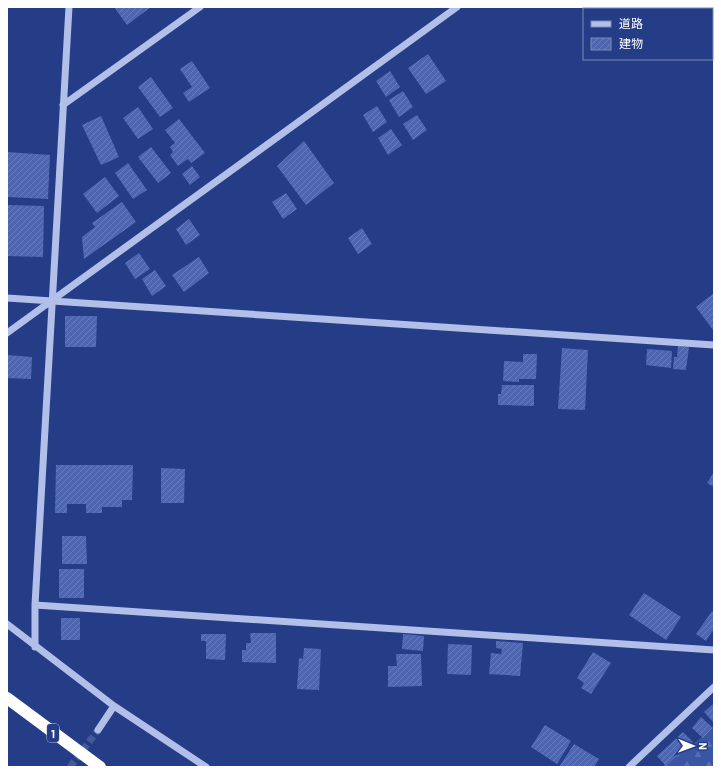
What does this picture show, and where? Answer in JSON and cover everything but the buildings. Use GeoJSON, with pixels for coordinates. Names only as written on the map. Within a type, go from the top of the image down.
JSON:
{"type":"FeatureCollection","features":[{"type":"Feature","properties":{"kind":"highway","name":"1"},"geometry":{"type":"LineString","coordinates":[[7,698],[100,767]]}},
{"type":"Feature","properties":{"kind":"street"},"geometry":{"type":"LineString","coordinates":[[35,647],[35,605],[69,7]]}},
{"type":"Feature","properties":{"kind":"street"},"geometry":{"type":"LineString","coordinates":[[63,105],[200,7]]}},
{"type":"Feature","properties":{"kind":"street"},"geometry":{"type":"LineString","coordinates":[[7,333],[458,7]]}},
{"type":"Feature","properties":{"kind":"street"},"geometry":{"type":"LineString","coordinates":[[7,298],[714,345]]}},
{"type":"Feature","properties":{"kind":"street"},"geometry":{"type":"LineString","coordinates":[[35,605],[714,650]]}},
{"type":"Feature","properties":{"kind":"street"},"geometry":{"type":"LineString","coordinates":[[7,624],[35,647],[114,706],[206,767]]}},
{"type":"Feature","properties":{"kind":"street"},"geometry":{"type":"LineString","coordinates":[[629,767],[714,687]]}},
{"type":"Feature","properties":{"kind":"street"},"geometry":{"type":"LineString","coordinates":[[98,730],[114,706]]}},
{"type":"Feature","properties":{"kind":"green space"},"geometry":{"type":"Polygon","coordinates":[[[714,728],[714,767],[662,767],[714,728]]]}},
{"type":"Feature","properties":{"kind":"tunnel"},"geometry":{"type":"LineString","coordinates":[[70,767],[98,730]]}}]}
